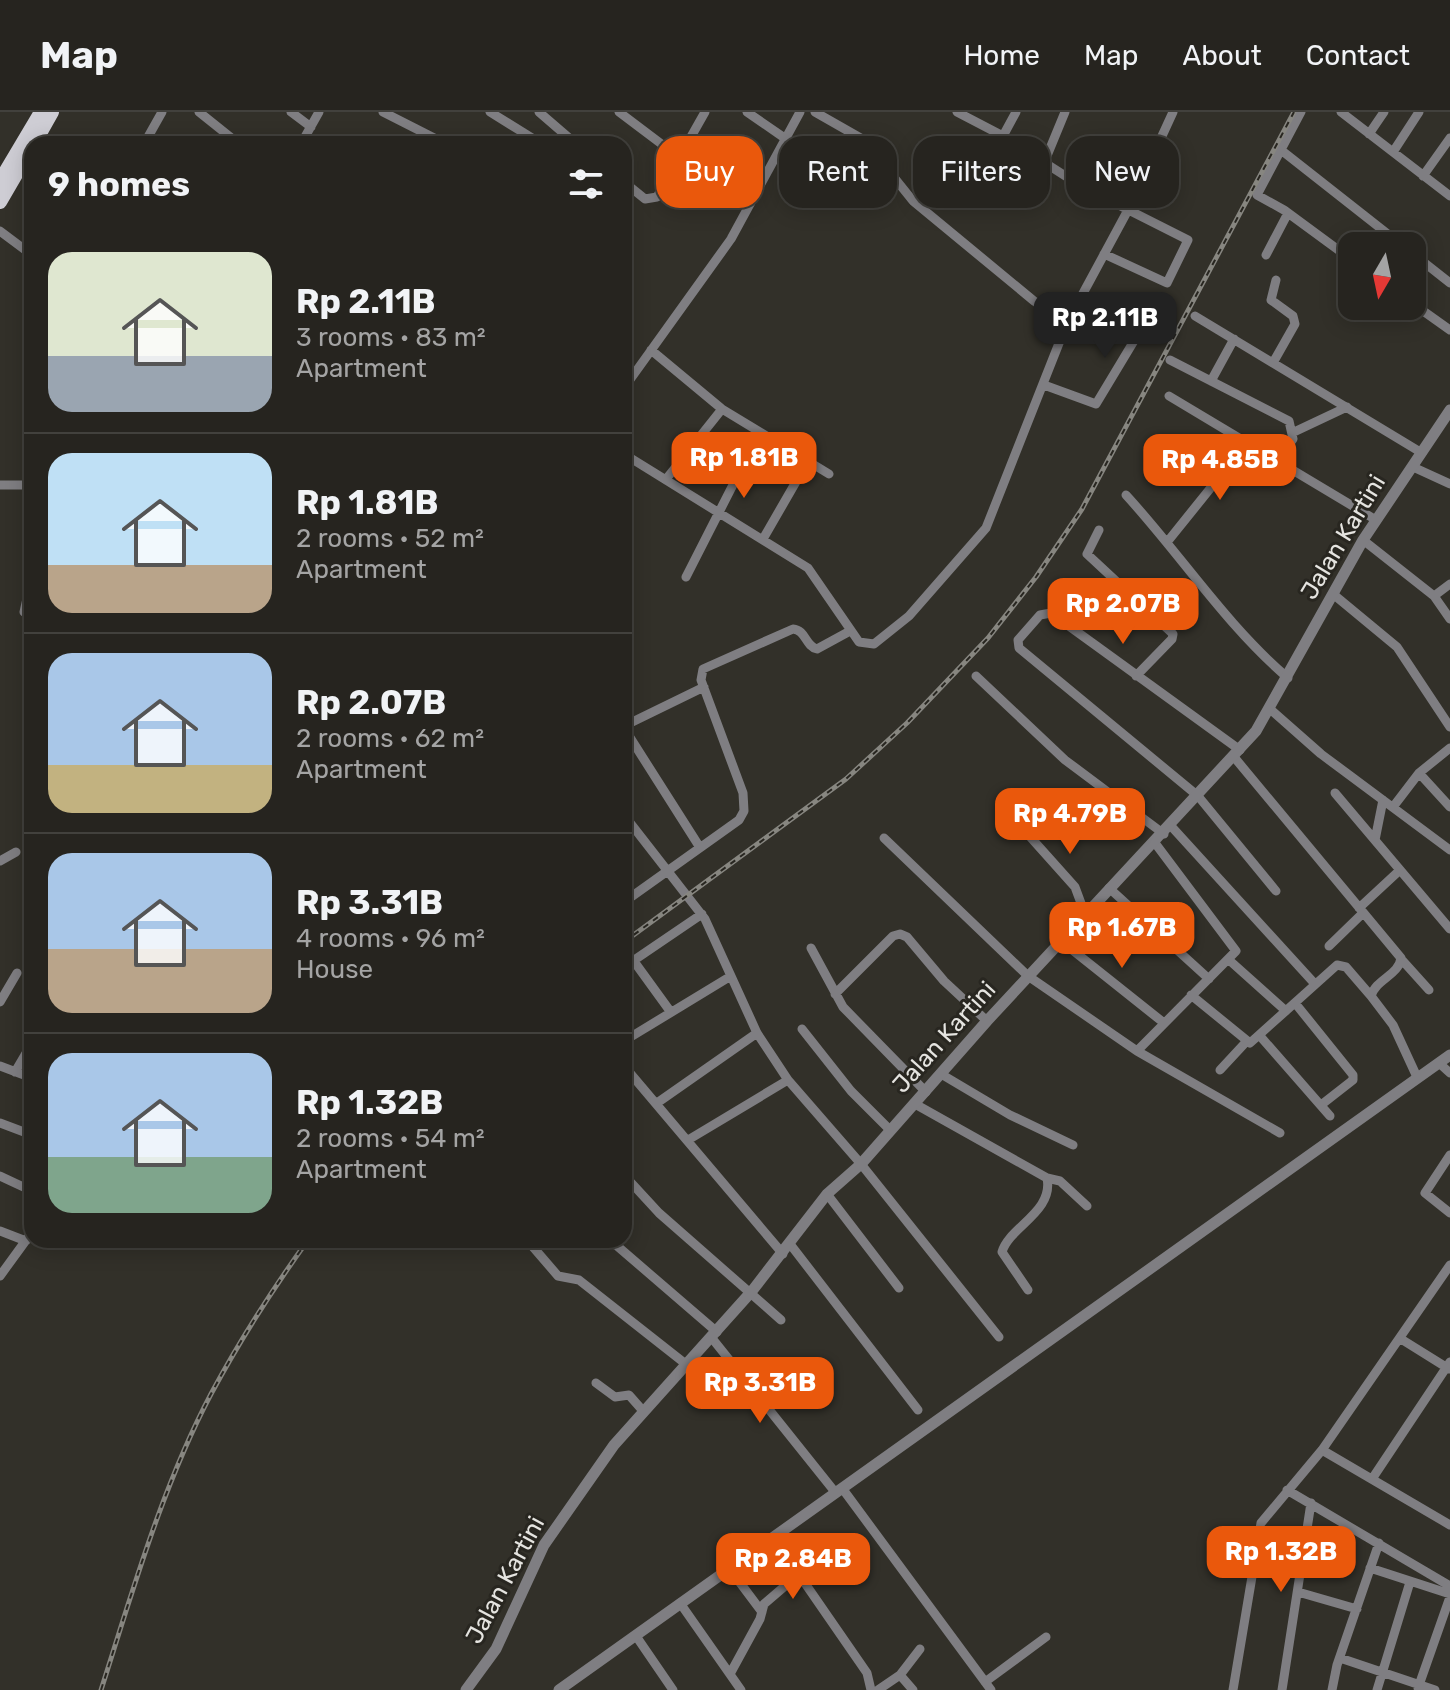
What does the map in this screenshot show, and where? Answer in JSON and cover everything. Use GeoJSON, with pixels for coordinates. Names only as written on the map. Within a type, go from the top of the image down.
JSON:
{"type":"FeatureCollection","features":[{"type":"Feature","properties":{"kind":"main road"},"geometry":{"type":"LineString","coordinates":[[29,136],[41,112]]}},
{"type":"Feature","properties":{"kind":"main road"},"geometry":{"type":"LineString","coordinates":[[38,136],[52,112]]}},
{"type":"Feature","properties":{"kind":"main road"},"geometry":{"type":"LineString","coordinates":[[2,191],[24,146]]}},
{"type":"Feature","properties":{"kind":"main road"},"geometry":{"type":"LineString","coordinates":[[2,191],[24,158]]}},
{"type":"Feature","properties":{"kind":"street"},"geometry":{"type":"LineString","coordinates":[[150,136],[162,112]]}},
{"type":"Feature","properties":{"kind":"street"},"geometry":{"type":"LineString","coordinates":[[199,112],[229,136]]}},
{"type":"Feature","properties":{"kind":"street"},"geometry":{"type":"LineString","coordinates":[[291,112],[311,127]]}},
{"type":"Feature","properties":{"kind":"street"},"geometry":{"type":"LineString","coordinates":[[306,136],[319,112]]}},
{"type":"Feature","properties":{"kind":"street"},"geometry":{"type":"LineString","coordinates":[[383,112],[430,136]]}},
{"type":"Feature","properties":{"kind":"street"},"geometry":{"type":"LineString","coordinates":[[490,112],[526,136]]}},
{"type":"Feature","properties":{"kind":"street"},"geometry":{"type":"LineString","coordinates":[[539,112],[566,136]]}},
{"type":"Feature","properties":{"kind":"street"},"geometry":{"type":"LineString","coordinates":[[619,112],[656,140]]}},
{"type":"Feature","properties":{"kind":"street"},"geometry":{"type":"LineString","coordinates":[[692,136],[705,112]]}},
{"type":"Feature","properties":{"kind":"street"},"geometry":{"type":"LineString","coordinates":[[747,112],[782,136]]}},
{"type":"Feature","properties":{"kind":"street"},"geometry":{"type":"LineString","coordinates":[[788,136],[800,112]]}},
{"type":"Feature","properties":{"kind":"street"},"geometry":{"type":"LineString","coordinates":[[815,112],[864,140],[913,201],[1034,301],[1067,323]]}},
{"type":"Feature","properties":{"kind":"street"},"geometry":{"type":"LineString","coordinates":[[957,112],[1003,136],[1016,112]]}},
{"type":"Feature","properties":{"kind":"street"},"geometry":{"type":"LineString","coordinates":[[1050,148],[1065,112]]}},
{"type":"Feature","properties":{"kind":"street"},"geometry":{"type":"LineString","coordinates":[[632,458],[813,572],[861,644],[874,644],[909,616],[981,535],[1067,323],[1128,210],[1173,112]]}},
{"type":"Feature","properties":{"kind":"street"},"geometry":{"type":"LineString","coordinates":[[1301,112],[1256,192],[1338,250]]}},
{"type":"Feature","properties":{"kind":"street"},"geometry":{"type":"LineString","coordinates":[[1341,112],[1450,196]]}},
{"type":"Feature","properties":{"kind":"street"},"geometry":{"type":"LineString","coordinates":[[1369,134],[1384,112]]}},
{"type":"Feature","properties":{"kind":"street"},"geometry":{"type":"LineString","coordinates":[[1393,152],[1419,112]]}},
{"type":"Feature","properties":{"kind":"street"},"geometry":{"type":"LineString","coordinates":[[539,136],[546,121]]}},
{"type":"Feature","properties":{"kind":"street"},"geometry":{"type":"LineString","coordinates":[[1423,176],[1450,138]]}},
{"type":"Feature","properties":{"kind":"street"},"geometry":{"type":"LineString","coordinates":[[1281,150],[1385,232]]}},
{"type":"Feature","properties":{"kind":"street"},"geometry":{"type":"LineString","coordinates":[[632,377],[731,239],[779,152]]}},
{"type":"Feature","properties":{"kind":"street"},"geometry":{"type":"LineString","coordinates":[[1050,166],[1128,210],[1187,238],[1170,280],[1162,282],[1104,254]]}},
{"type":"Feature","properties":{"kind":"street"},"geometry":{"type":"LineString","coordinates":[[632,191],[645,199],[654,199],[656,196]]}},
{"type":"Feature","properties":{"kind":"street"},"geometry":{"type":"LineString","coordinates":[[1266,255],[1288,213]]}},
{"type":"Feature","properties":{"kind":"street"},"geometry":{"type":"LineString","coordinates":[[0,231],[24,249]]}},
{"type":"Feature","properties":{"kind":"street"},"geometry":{"type":"LineString","coordinates":[[1426,264],[1450,283]]}},
{"type":"Feature","properties":{"kind":"street"},"geometry":{"type":"LineString","coordinates":[[1274,361],[1295,324],[1293,316],[1271,300],[1276,280]]}},
{"type":"Feature","properties":{"kind":"street"},"geometry":{"type":"LineString","coordinates":[[1077,303],[1142,332]]}},
{"type":"Feature","properties":{"kind":"street"},"geometry":{"type":"LineString","coordinates":[[1044,385],[1096,404],[1155,306]]}},
{"type":"Feature","properties":{"kind":"street"},"geometry":{"type":"LineString","coordinates":[[1426,313],[1450,330]]}},
{"type":"Feature","properties":{"kind":"street"},"geometry":{"type":"LineString","coordinates":[[1195,316],[1422,453]]}},
{"type":"Feature","properties":{"kind":"street"},"geometry":{"type":"LineString","coordinates":[[1211,381],[1234,339]]}},
{"type":"Feature","properties":{"kind":"street"},"geometry":{"type":"LineString","coordinates":[[651,350],[722,409],[829,474]]}},
{"type":"Feature","properties":{"kind":"street"},"geometry":{"type":"LineString","coordinates":[[1170,360],[1279,414],[1289,421],[1294,432]]}},
{"type":"Feature","properties":{"kind":"street"},"geometry":{"type":"LineString","coordinates":[[1169,396],[1376,520]]}},
{"type":"Feature","properties":{"kind":"street"},"geometry":{"type":"LineString","coordinates":[[1276,462],[1294,432],[1347,407]]}},
{"type":"Feature","properties":{"kind":"street"},"geometry":{"type":"LineString","coordinates":[[667,478],[690,444],[722,409]]}},
{"type":"Feature","properties":{"kind":"street","name":"Jalan Kartini"},"geometry":{"type":"LineString","coordinates":[[466,1690],[496,1649],[549,1538],[609,1451],[752,1291],[827,1194],[861,1164],[1028,976],[1237,753],[1271,710],[1363,540],[1450,410]]}},
{"type":"Feature","properties":{"kind":"street"},"geometry":{"type":"LineString","coordinates":[[686,577],[739,473],[690,444]]}},
{"type":"Feature","properties":{"kind":"street"},"geometry":{"type":"LineString","coordinates":[[1168,541],[1246,444]]}},
{"type":"Feature","properties":{"kind":"street"},"geometry":{"type":"LineString","coordinates":[[763,539],[808,461]]}},
{"type":"Feature","properties":{"kind":"street"},"geometry":{"type":"LineString","coordinates":[[1413,467],[1450,484]]}},
{"type":"Feature","properties":{"kind":"street"},"geometry":{"type":"LineString","coordinates":[[0,485],[24,485]]}},
{"type":"Feature","properties":{"kind":"street"},"geometry":{"type":"LineString","coordinates":[[1126,495],[1168,541],[1253,647],[1288,678]]}},
{"type":"Feature","properties":{"kind":"street"},"geometry":{"type":"LineString","coordinates":[[1099,530],[1087,554],[1173,634],[1172,639],[1136,676]]}},
{"type":"Feature","properties":{"kind":"street"},"geometry":{"type":"LineString","coordinates":[[1363,540],[1434,596],[1450,619]]}},
{"type":"Feature","properties":{"kind":"street"},"geometry":{"type":"LineString","coordinates":[[1434,596],[1450,584]]}},
{"type":"Feature","properties":{"kind":"street"},"geometry":{"type":"LineString","coordinates":[[1333,594],[1397,647],[1450,727]]}},
{"type":"Feature","properties":{"kind":"street"},"geometry":{"type":"LineString","coordinates":[[1276,891],[1198,796],[1019,648],[1018,642],[1040,615],[1051,613],[1237,753],[1361,911],[1429,990]]}},
{"type":"Feature","properties":{"kind":"street"},"geometry":{"type":"LineString","coordinates":[[632,896],[739,820],[745,804],[704,687],[701,676],[707,665],[793,629],[817,649],[850,631]]}},
{"type":"Feature","properties":{"kind":"street"},"geometry":{"type":"LineString","coordinates":[[976,676],[1065,760],[1163,834],[1315,984]]}},
{"type":"Feature","properties":{"kind":"street"},"geometry":{"type":"LineString","coordinates":[[632,723],[704,687]]}},
{"type":"Feature","properties":{"kind":"street"},"geometry":{"type":"LineString","coordinates":[[1271,710],[1321,754],[1450,850]]}},
{"type":"Feature","properties":{"kind":"street"},"geometry":{"type":"LineString","coordinates":[[632,740],[699,846]]}},
{"type":"Feature","properties":{"kind":"street"},"geometry":{"type":"LineString","coordinates":[[1393,807],[1419,773],[1450,748]]}},
{"type":"Feature","properties":{"kind":"street"},"geometry":{"type":"LineString","coordinates":[[1419,773],[1450,807]]}},
{"type":"Feature","properties":{"kind":"street"},"geometry":{"type":"LineString","coordinates":[[1335,793],[1450,929]]}},
{"type":"Feature","properties":{"kind":"street"},"geometry":{"type":"LineString","coordinates":[[1375,840],[1383,800]]}},
{"type":"Feature","properties":{"kind":"street"},"geometry":{"type":"LineString","coordinates":[[1016,821],[1075,887],[1085,914]]}},
{"type":"Feature","properties":{"kind":"street"},"geometry":{"type":"LineString","coordinates":[[632,825],[702,914],[757,1033],[788,1080],[861,1164],[999,1337]]}},
{"type":"Feature","properties":{"kind":"street"},"geometry":{"type":"LineString","coordinates":[[1137,1051],[1229,960],[1236,948],[1183,885],[1163,834]]}},
{"type":"Feature","properties":{"kind":"street"},"geometry":{"type":"LineString","coordinates":[[884,838],[1028,976],[1137,1051],[1280,1133]]}},
{"type":"Feature","properties":{"kind":"street"},"geometry":{"type":"LineString","coordinates":[[0,861],[16,852]]}},
{"type":"Feature","properties":{"kind":"street"},"geometry":{"type":"LineString","coordinates":[[1329,946],[1400,870]]}},
{"type":"Feature","properties":{"kind":"street"},"geometry":{"type":"LineString","coordinates":[[1109,888],[1209,979]]}},
{"type":"Feature","properties":{"kind":"street"},"geometry":{"type":"LineString","coordinates":[[670,1011],[633,960],[702,914]]}},
{"type":"Feature","properties":{"kind":"street"},"geometry":{"type":"LineString","coordinates":[[835,994],[893,936],[900,934],[907,937],[944,981],[987,1021]]}},
{"type":"Feature","properties":{"kind":"street"},"geometry":{"type":"LineString","coordinates":[[1061,941],[1164,1023]]}},
{"type":"Feature","properties":{"kind":"street"},"geometry":{"type":"LineString","coordinates":[[811,948],[835,994],[887,1054],[926,1092]]}},
{"type":"Feature","properties":{"kind":"street"},"geometry":{"type":"LineString","coordinates":[[1229,960],[1286,1011]]}},
{"type":"Feature","properties":{"kind":"street"},"geometry":{"type":"LineString","coordinates":[[1371,996],[1375,987],[1402,960]]}},
{"type":"Feature","properties":{"kind":"street"},"geometry":{"type":"LineString","coordinates":[[1191,995],[1246,1042],[1255,1042],[1315,984],[1341,965],[1393,1025],[1417,1077]]}},
{"type":"Feature","properties":{"kind":"street"},"geometry":{"type":"LineString","coordinates":[[0,1002],[17,973]]}},
{"type":"Feature","properties":{"kind":"street"},"geometry":{"type":"LineString","coordinates":[[632,1036],[731,976]]}},
{"type":"Feature","properties":{"kind":"street"},"geometry":{"type":"LineString","coordinates":[[1295,1003],[1353,1075],[1353,1080],[1321,1105]]}},
{"type":"Feature","properties":{"kind":"street"},"geometry":{"type":"LineString","coordinates":[[802,1029],[851,1091],[890,1130]]}},
{"type":"Feature","properties":{"kind":"street"},"geometry":{"type":"LineString","coordinates":[[657,1103],[757,1033]]}},
{"type":"Feature","properties":{"kind":"street"},"geometry":{"type":"LineString","coordinates":[[1260,1036],[1330,1116]]}},
{"type":"Feature","properties":{"kind":"street"},"geometry":{"type":"LineString","coordinates":[[1220,1070],[1246,1042]]}},
{"type":"Feature","properties":{"kind":"street"},"geometry":{"type":"LineString","coordinates":[[565,1688],[1450,1055]]}},
{"type":"Feature","properties":{"kind":"street"},"geometry":{"type":"LineString","coordinates":[[15,1072],[24,1057]]}},
{"type":"Feature","properties":{"kind":"street"},"geometry":{"type":"LineString","coordinates":[[1439,1063],[1450,1073]]}},
{"type":"Feature","properties":{"kind":"street"},"geometry":{"type":"LineString","coordinates":[[0,1066],[24,1075]]}},
{"type":"Feature","properties":{"kind":"street"},"geometry":{"type":"LineString","coordinates":[[941,1074],[1010,1115],[1073,1145]]}},
{"type":"Feature","properties":{"kind":"street"},"geometry":{"type":"LineString","coordinates":[[632,1075],[786,1249],[918,1410]]}},
{"type":"Feature","properties":{"kind":"street"},"geometry":{"type":"LineString","coordinates":[[688,1140],[788,1080]]}},
{"type":"Feature","properties":{"kind":"street"},"geometry":{"type":"LineString","coordinates":[[915,1104],[1047,1178],[1060,1181],[1087,1206]]}},
{"type":"Feature","properties":{"kind":"street"},"geometry":{"type":"LineString","coordinates":[[0,1123],[24,1132]]}},
{"type":"Feature","properties":{"kind":"street"},"geometry":{"type":"LineString","coordinates":[[1450,1155],[1425,1193],[1450,1213]]}},
{"type":"Feature","properties":{"kind":"street"},"geometry":{"type":"LineString","coordinates":[[0,1176],[24,1187]]}},
{"type":"Feature","properties":{"kind":"street"},"geometry":{"type":"LineString","coordinates":[[1028,1290],[1002,1252],[1009,1239],[1036,1213],[1048,1190],[1047,1178]]}},
{"type":"Feature","properties":{"kind":"street"},"geometry":{"type":"LineString","coordinates":[[632,1184],[659,1213],[752,1291],[781,1320]]}},
{"type":"Feature","properties":{"kind":"street"},"geometry":{"type":"LineString","coordinates":[[827,1194],[899,1288]]}},
{"type":"Feature","properties":{"kind":"street"},"geometry":{"type":"LineString","coordinates":[[0,1231],[24,1240]]}},
{"type":"Feature","properties":{"kind":"street"},"geometry":{"type":"LineString","coordinates":[[0,1276],[24,1244]]}},
{"type":"Feature","properties":{"kind":"street"},"geometry":{"type":"LineString","coordinates":[[534,1248],[558,1276],[579,1280],[687,1365]]}},
{"type":"Feature","properties":{"kind":"street"},"geometry":{"type":"LineString","coordinates":[[619,1248],[714,1334],[839,1490],[988,1686],[1046,1637]]}},
{"type":"Feature","properties":{"kind":"street"},"geometry":{"type":"LineString","coordinates":[[1233,1690],[1258,1528],[1322,1450],[1450,1265]]}},
{"type":"Feature","properties":{"kind":"street"},"geometry":{"type":"LineString","coordinates":[[1372,1479],[1449,1366],[1401,1339]]}},
{"type":"Feature","properties":{"kind":"street"},"geometry":{"type":"LineString","coordinates":[[596,1383],[615,1397],[629,1395],[644,1412]]}},
{"type":"Feature","properties":{"kind":"street"},"geometry":{"type":"LineString","coordinates":[[1322,1450],[1450,1525]]}},
{"type":"Feature","properties":{"kind":"street"},"geometry":{"type":"LineString","coordinates":[[1287,1490],[1450,1586]]}},
{"type":"Feature","properties":{"kind":"street"},"geometry":{"type":"LineString","coordinates":[[1282,1690],[1311,1503]]}},
{"type":"Feature","properties":{"kind":"street"},"geometry":{"type":"LineString","coordinates":[[773,1537],[867,1673],[871,1690]]}},
{"type":"Feature","properties":{"kind":"street"},"geometry":{"type":"LineString","coordinates":[[1332,1690],[1379,1543]]}},
{"type":"Feature","properties":{"kind":"street"},"geometry":{"type":"LineString","coordinates":[[729,1568],[762,1612]]}},
{"type":"Feature","properties":{"kind":"street"},"geometry":{"type":"LineString","coordinates":[[1370,1568],[1450,1596],[1418,1687]]}},
{"type":"Feature","properties":{"kind":"street"},"geometry":{"type":"LineString","coordinates":[[730,1674],[767,1601],[799,1574]]}},
{"type":"Feature","properties":{"kind":"street"},"geometry":{"type":"LineString","coordinates":[[1377,1690],[1410,1582]]}},
{"type":"Feature","properties":{"kind":"street"},"geometry":{"type":"LineString","coordinates":[[1298,1592],[1357,1609]]}},
{"type":"Feature","properties":{"kind":"street"},"geometry":{"type":"LineString","coordinates":[[680,1603],[741,1690]]}},
{"type":"Feature","properties":{"kind":"street"},"geometry":{"type":"LineString","coordinates":[[636,1636],[673,1690]]}},
{"type":"Feature","properties":{"kind":"street"},"geometry":{"type":"LineString","coordinates":[[878,1690],[900,1675],[920,1649]]}},
{"type":"Feature","properties":{"kind":"street"},"geometry":{"type":"LineString","coordinates":[[1340,1658],[1418,1687],[1435,1690]]}},
{"type":"Feature","properties":{"kind":"street"},"geometry":{"type":"LineString","coordinates":[[900,1675],[913,1690]]}},
{"type":"Feature","properties":{"kind":"railway"},"geometry":{"type":"LineString","coordinates":[[632,936],[846,779],[907,723],[988,638],[1036,577],[1082,509],[1294,112]]}},
{"type":"Feature","properties":{"kind":"railway"},"geometry":{"type":"LineString","coordinates":[[101,1690],[150,1539],[194,1429],[245,1335],[302,1248]]}}]}
